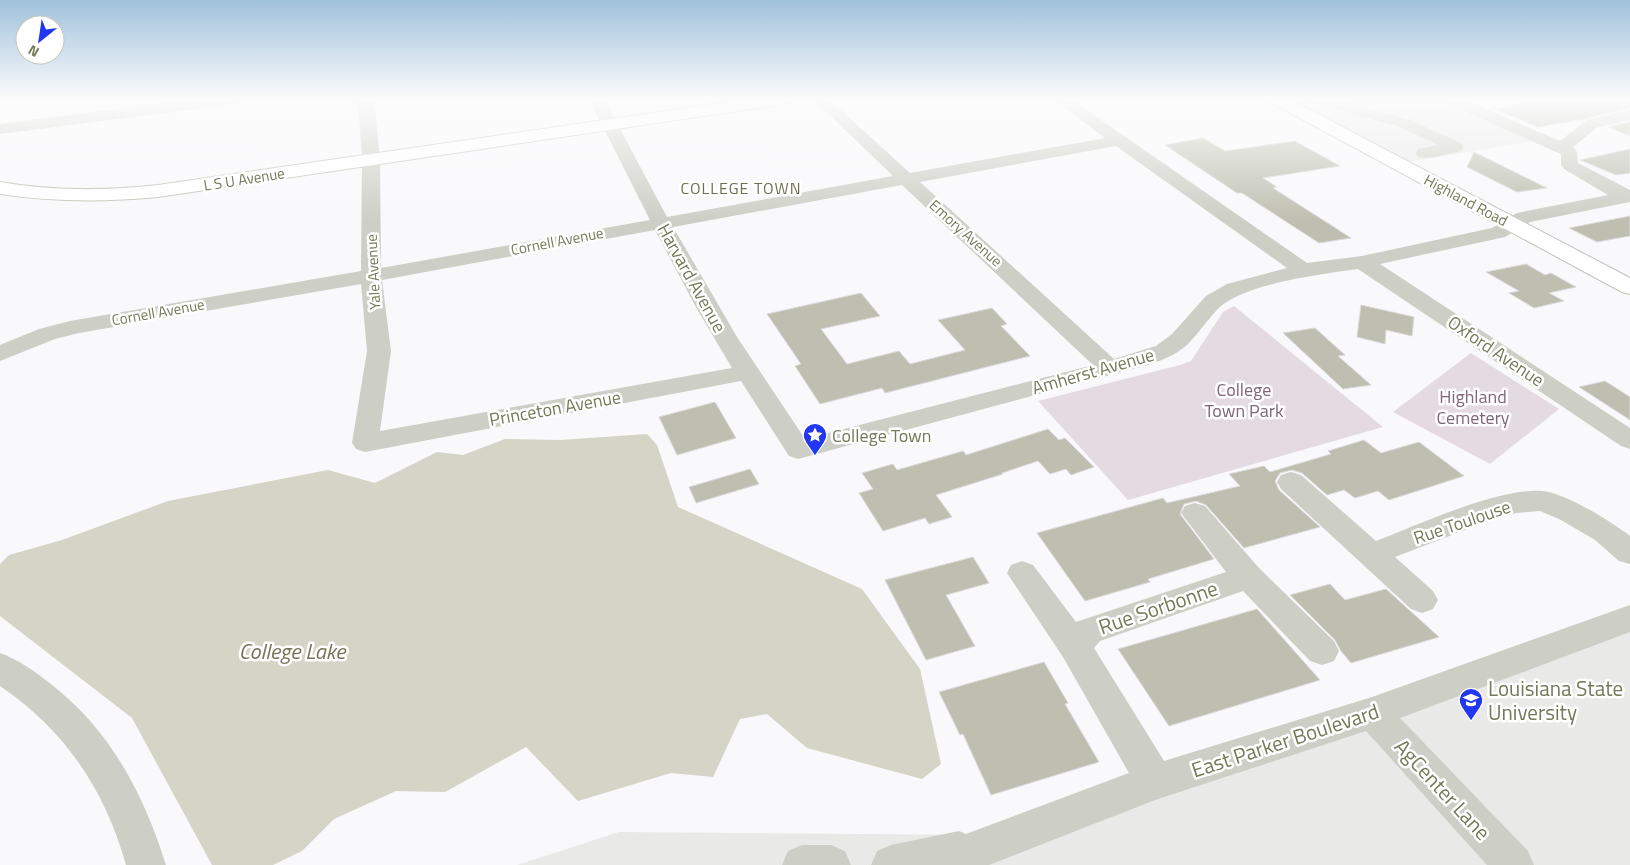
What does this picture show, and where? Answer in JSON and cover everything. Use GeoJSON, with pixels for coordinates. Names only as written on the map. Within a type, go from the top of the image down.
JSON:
{"type":"FeatureCollection","features":[{"type":"Feature","properties":{"kind":"street","name":"Yale Avenue"},"geometry":{"type":"LineString","coordinates":[[365,443],[378,351],[371,276],[369,139]]}},
{"type":"Feature","properties":{"kind":"street","name":"L S U Avenue"},"geometry":{"type":"LineString","coordinates":[[0,188],[75,196],[127,194],[199,186],[510,139]]}},
{"type":"Feature","properties":{"kind":"street","name":"Harvard Avenue"},"geometry":{"type":"LineString","coordinates":[[618,139],[660,222],[745,372],[798,450]]}},
{"type":"Feature","properties":{"kind":"street","name":"Emory Avenue"},"geometry":{"type":"LineString","coordinates":[[863,139],[1110,369]]}},
{"type":"Feature","properties":{"kind":"street","name":"Highland Road"},"geometry":{"type":"LineString","coordinates":[[1351,139],[1630,287]]}},
{"type":"Feature","properties":{"kind":"street"},"geometry":{"type":"LineString","coordinates":[[1388,159],[1455,147],[1439,139]]}},
{"type":"Feature","properties":{"kind":"street"},"geometry":{"type":"LineString","coordinates":[[1542,139],[1569,152],[1570,165],[1628,197]]}},
{"type":"Feature","properties":{"kind":"street"},"geometry":{"type":"LineString","coordinates":[[1562,148],[1573,139]]}},
{"type":"Feature","properties":{"kind":"street","name":"Cornell Avenue"},"geometry":{"type":"LineString","coordinates":[[0,354],[48,334],[78,326],[371,276],[660,222],[1117,141]]}},
{"type":"Feature","properties":{"kind":"street"},"geometry":{"type":"LineString","coordinates":[[1117,141],[1303,270]]}},
{"type":"Feature","properties":{"kind":"street"},"geometry":{"type":"LineString","coordinates":[[1406,144],[1424,153]]}},
{"type":"Feature","properties":{"kind":"street","name":"Amherst Avenue"},"geometry":{"type":"LineString","coordinates":[[798,450],[1110,369],[1164,351],[1194,326],[1214,301],[1235,289],[1303,270],[1362,262],[1498,233],[1524,217],[1628,197]]}},
{"type":"Feature","properties":{"kind":"street","name":"Oxford Avenue"},"geometry":{"type":"LineString","coordinates":[[1362,262],[1630,440]]}},
{"type":"Feature","properties":{"kind":"street","name":"Princeton Avenue"},"geometry":{"type":"LineString","coordinates":[[365,443],[745,372]]}},
{"type":"Feature","properties":{"kind":"street"},"geometry":{"type":"LineString","coordinates":[[1292,482],[1422,600]]}},
{"type":"Feature","properties":{"kind":"street","name":"Rue Toulouse"},"geometry":{"type":"LineString","coordinates":[[1372,554],[1484,511],[1516,503],[1544,501],[1571,513],[1605,532],[1630,553]]}},
{"type":"Feature","properties":{"kind":"street"},"geometry":{"type":"LineString","coordinates":[[1195,513],[1248,576],[1322,651]]}},
{"type":"Feature","properties":{"kind":"street"},"geometry":{"type":"LineString","coordinates":[[1022,573],[1075,647],[1156,782]]}},
{"type":"Feature","properties":{"kind":"street","name":"Rue Sorbonne"},"geometry":{"type":"LineString","coordinates":[[1075,647],[1088,631],[1248,576]]}},
{"type":"Feature","properties":{"kind":"street","name":"East Parker Boulevard"},"geometry":{"type":"LineString","coordinates":[[941,865],[1156,782],[1372,713],[1630,618]]}},
{"type":"Feature","properties":{"kind":"street"},"geometry":{"type":"LineString","coordinates":[[0,668],[51,705],[72,724],[93,751],[113,781],[139,835],[146,865]]}},
{"type":"Feature","properties":{"kind":"street","name":"AgCenter Lane"},"geometry":{"type":"LineString","coordinates":[[1372,713],[1514,865]]}},
{"type":"Feature","properties":{"kind":"street"},"geometry":{"type":"LineString","coordinates":[[891,865],[994,844]]}},
{"type":"Feature","properties":{"kind":"street"},"geometry":{"type":"LineString","coordinates":[[802,865],[831,865]]}},
{"type":"Feature","properties":{"kind":"shaded area"},"geometry":{"type":"Polygon","coordinates":[[[1364,139],[1530,139],[1533,141],[1407,162],[1364,139]]]}},
{"type":"Feature","properties":{"kind":"shaded area","name":"Louisiana State University"},"geometry":{"type":"Polygon","coordinates":[[[1630,609],[1630,865],[517,865],[619,832],[986,835],[1630,609]]]}},
{"type":"Feature","properties":{"kind":"green space","name":"College Town Park"},"geometry":{"type":"Polygon","coordinates":[[[1234,306],[1383,427],[1128,500],[1038,401],[1191,361],[1223,312],[1234,306]]]}},
{"type":"Feature","properties":{"kind":"green space","name":"Highland Cemetery"},"geometry":{"type":"Polygon","coordinates":[[[1471,353],[1559,409],[1490,464],[1393,412],[1471,353]]]}},
{"type":"Feature","properties":{"kind":"water","name":"College Lake"},"geometry":{"type":"Polygon","coordinates":[[[647,434],[657,445],[678,507],[862,589],[920,669],[941,764],[922,779],[807,748],[767,714],[740,719],[713,777],[671,773],[578,801],[526,747],[445,792],[396,791],[334,819],[302,851],[273,865],[212,865],[132,718],[0,616],[0,564],[9,555],[62,540],[168,501],[328,470],[375,483],[437,452],[463,455],[505,439],[560,440],[647,434]]]}},
{"type":"Feature","properties":{"kind":"building"},"geometry":{"type":"Polygon","coordinates":[[[1205,139],[1225,151],[1295,141],[1340,166],[1263,178],[1277,187],[1273,188],[1351,238],[1319,243],[1242,193],[1237,193],[1165,145],[1205,139]]]}},
{"type":"Feature","properties":{"kind":"building"},"geometry":{"type":"Polygon","coordinates":[[[1630,149],[1630,173],[1616,175],[1580,160],[1630,149]]]}},
{"type":"Feature","properties":{"kind":"building"},"geometry":{"type":"Polygon","coordinates":[[[1474,152],[1547,188],[1517,192],[1467,167],[1474,152]]]}},
{"type":"Feature","properties":{"kind":"building"},"geometry":{"type":"Polygon","coordinates":[[[1630,216],[1630,236],[1597,242],[1569,228],[1630,216]]]}},
{"type":"Feature","properties":{"kind":"building"},"geometry":{"type":"Polygon","coordinates":[[[1526,264],[1545,275],[1551,273],[1576,287],[1549,293],[1564,301],[1534,308],[1509,293],[1519,291],[1486,272],[1526,264]]]}},
{"type":"Feature","properties":{"kind":"building"},"geometry":{"type":"Polygon","coordinates":[[[861,293],[880,316],[821,329],[847,364],[899,351],[910,364],[965,350],[938,320],[992,308],[1007,324],[1001,326],[1030,356],[885,393],[882,388],[820,404],[795,366],[801,364],[767,314],[861,293]]]}},
{"type":"Feature","properties":{"kind":"building"},"geometry":{"type":"Polygon","coordinates":[[[1361,305],[1414,317],[1412,336],[1386,330],[1385,344],[1357,337],[1361,305]]]}},
{"type":"Feature","properties":{"kind":"building"},"geometry":{"type":"Polygon","coordinates":[[[1315,328],[1345,355],[1338,356],[1371,385],[1343,389],[1283,333],[1315,328]]]}},
{"type":"Feature","properties":{"kind":"building"},"geometry":{"type":"Polygon","coordinates":[[[1605,381],[1630,397],[1630,420],[1579,387],[1605,381]]]}},
{"type":"Feature","properties":{"kind":"building"},"geometry":{"type":"Polygon","coordinates":[[[715,402],[736,438],[677,455],[659,417],[715,402]]]}},
{"type":"Feature","properties":{"kind":"building"},"geometry":{"type":"Polygon","coordinates":[[[1048,429],[1059,440],[1065,438],[1094,467],[1071,475],[1066,469],[1050,474],[1038,461],[936,495],[952,517],[929,524],[925,518],[883,531],[859,493],[873,489],[862,473],[893,464],[897,470],[963,451],[966,455],[1048,429]]]}},
{"type":"Feature","properties":{"kind":"building"},"geometry":{"type":"Polygon","coordinates":[[[1364,440],[1381,453],[1419,442],[1464,476],[1389,500],[1378,491],[1355,498],[1344,490],[1327,495],[1302,473],[1292,470],[1280,473],[1275,481],[1279,490],[1320,527],[1244,548],[1206,505],[1196,501],[1184,504],[1180,514],[1214,559],[1148,579],[1150,582],[1085,601],[1037,533],[1163,498],[1167,503],[1240,486],[1229,474],[1264,466],[1270,472],[1331,454],[1328,451],[1364,440]]]}},
{"type":"Feature","properties":{"kind":"building"},"geometry":{"type":"Polygon","coordinates":[[[750,469],[759,484],[696,503],[689,487],[750,469]]]}},
{"type":"Feature","properties":{"kind":"building"},"geometry":{"type":"Polygon","coordinates":[[[973,557],[989,583],[946,595],[975,646],[926,660],[885,580],[973,557]]]}},
{"type":"Feature","properties":{"kind":"building"},"geometry":{"type":"Polygon","coordinates":[[[1330,584],[1345,600],[1386,589],[1439,637],[1351,663],[1335,640],[1290,595],[1330,584]]]}},
{"type":"Feature","properties":{"kind":"building"},"geometry":{"type":"Polygon","coordinates":[[[1257,609],[1320,680],[1169,726],[1118,649],[1257,609]]]}},
{"type":"Feature","properties":{"kind":"building"},"geometry":{"type":"Polygon","coordinates":[[[1044,662],[1068,703],[1065,704],[1099,762],[991,795],[963,734],[960,735],[939,692],[1044,662]]]}},
{"type":"Feature","properties":{"kind":"place","name":"College Town"},"geometry":{"type":"Point","coordinates":[815,456]}},
{"type":"Feature","properties":{"kind":"place","name":"Louisiana State University"},"geometry":{"type":"Point","coordinates":[1471,721]}},
{"type":"Feature","properties":{"kind":"district","name":"COLLEGE TOWN"},"geometry":{"type":"Point","coordinates":[741,188]}}]}
